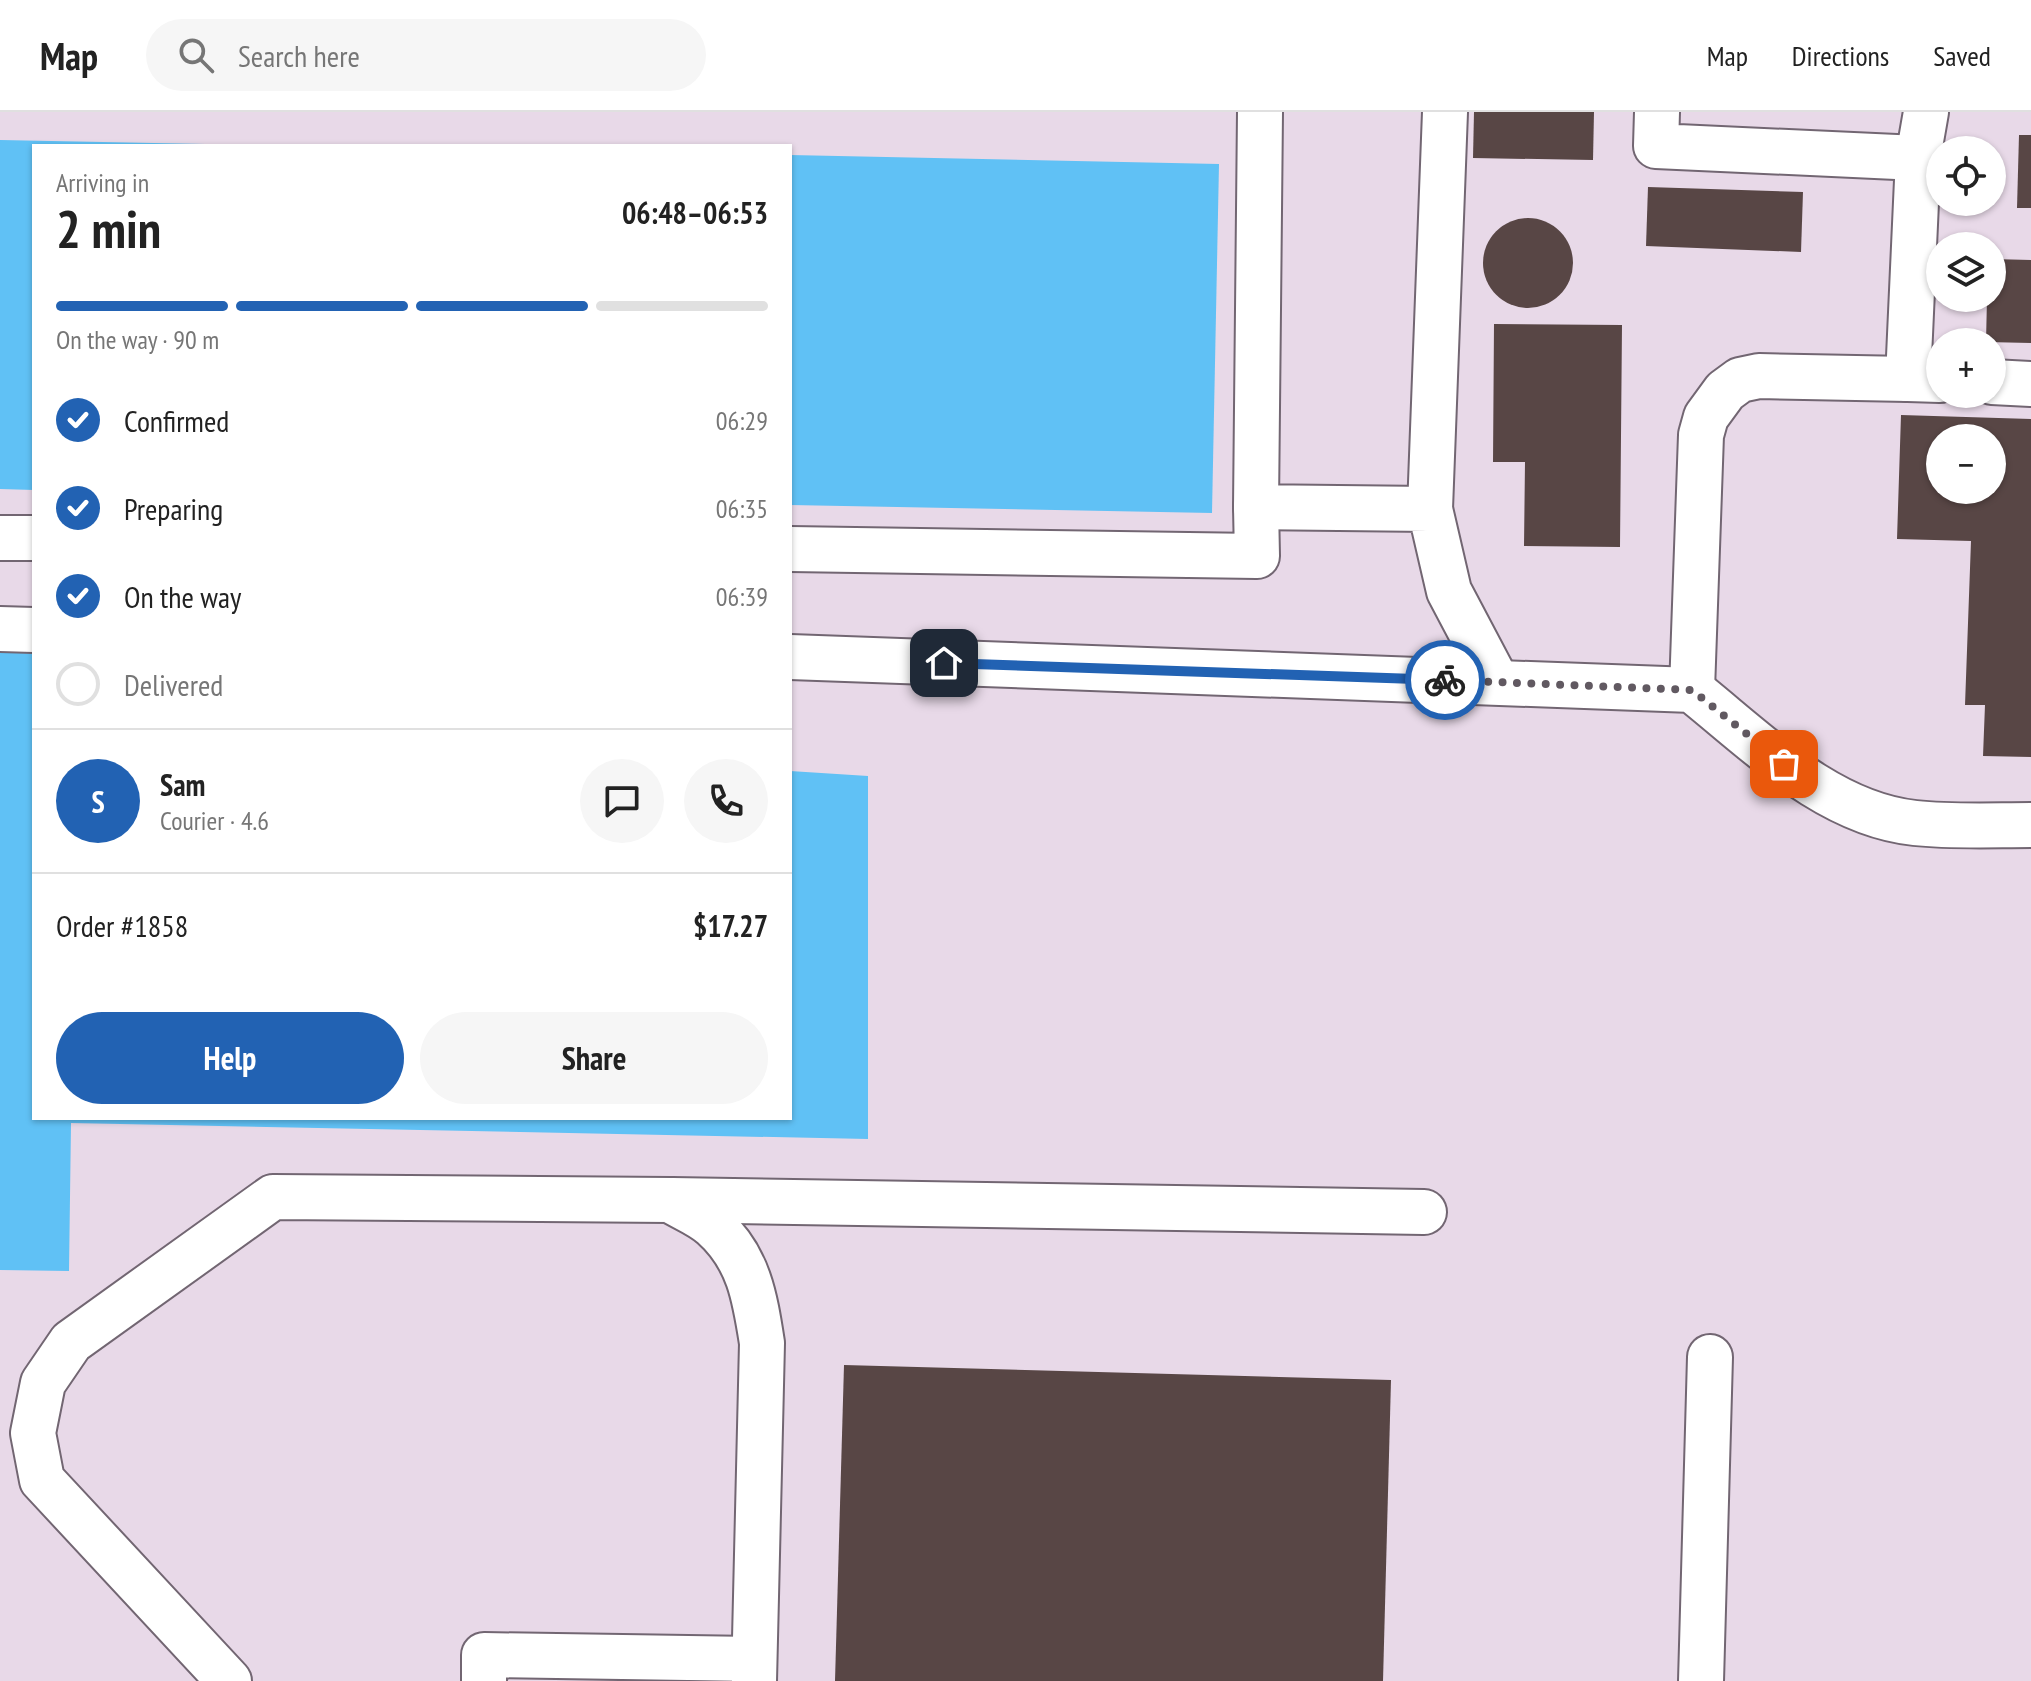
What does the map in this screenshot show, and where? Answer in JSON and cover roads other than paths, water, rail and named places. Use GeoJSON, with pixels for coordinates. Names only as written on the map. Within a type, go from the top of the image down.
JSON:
{"type":"FeatureCollection","features":[{"type":"Feature","properties":{"kind":"lane"},"geometry":{"type":"LineString","coordinates":[[792,549],[1257,556],[1260,112]]}},
{"type":"Feature","properties":{"kind":"lane"},"geometry":{"type":"LineString","coordinates":[[1445,112],[1430,509],[1449,591],[1497,682]]}},
{"type":"Feature","properties":{"kind":"lane"},"geometry":{"type":"LineString","coordinates":[[1657,112],[1656,146],[1918,158]]}},
{"type":"Feature","properties":{"kind":"lane"},"geometry":{"type":"LineString","coordinates":[[1692,690],[1699,456],[1706,417],[1715,402],[1740,380],[1759,376],[1924,379],[1918,158],[1926,112]]}},
{"type":"Feature","properties":{"kind":"lane"},"geometry":{"type":"LineString","coordinates":[[2006,383],[2031,384]]}},
{"type":"Feature","properties":{"kind":"lane"},"geometry":{"type":"LineString","coordinates":[[1256,507],[1430,509]]}},
{"type":"Feature","properties":{"kind":"lane"},"geometry":{"type":"LineString","coordinates":[[0,538],[32,538]]}},
{"type":"Feature","properties":{"kind":"lane"},"geometry":{"type":"LineString","coordinates":[[0,629],[32,630]]}},
{"type":"Feature","properties":{"kind":"lane"},"geometry":{"type":"LineString","coordinates":[[792,657],[1692,690],[1807,782],[1877,814],[1913,823],[2031,825]]}},
{"type":"Feature","properties":{"kind":"lane"},"geometry":{"type":"LineString","coordinates":[[229,1681],[42,1480],[33,1433],[43,1383],[71,1342],[273,1197],[1424,1212]]}},
{"type":"Feature","properties":{"kind":"lane"},"geometry":{"type":"LineString","coordinates":[[484,1681],[484,1655],[754,1670],[762,1343],[754,1292],[737,1254],[712,1224],[670,1200]]}},
{"type":"Feature","properties":{"kind":"lane"},"geometry":{"type":"LineString","coordinates":[[1701,1681],[1710,1357]]}},
{"type":"Feature","properties":{"kind":"water"},"geometry":{"type":"Polygon","coordinates":[[[0,140],[208,144],[32,144],[32,490],[0,489],[0,140]]]}},
{"type":"Feature","properties":{"kind":"water"},"geometry":{"type":"Polygon","coordinates":[[[792,155],[1219,164],[1212,513],[792,505],[792,155]]]}},
{"type":"Feature","properties":{"kind":"water"},"geometry":{"type":"Polygon","coordinates":[[[32,647],[32,1120],[792,1120],[792,771],[868,776],[868,1139],[71,1123],[69,1271],[0,1270],[0,649],[32,647]]]}}]}
